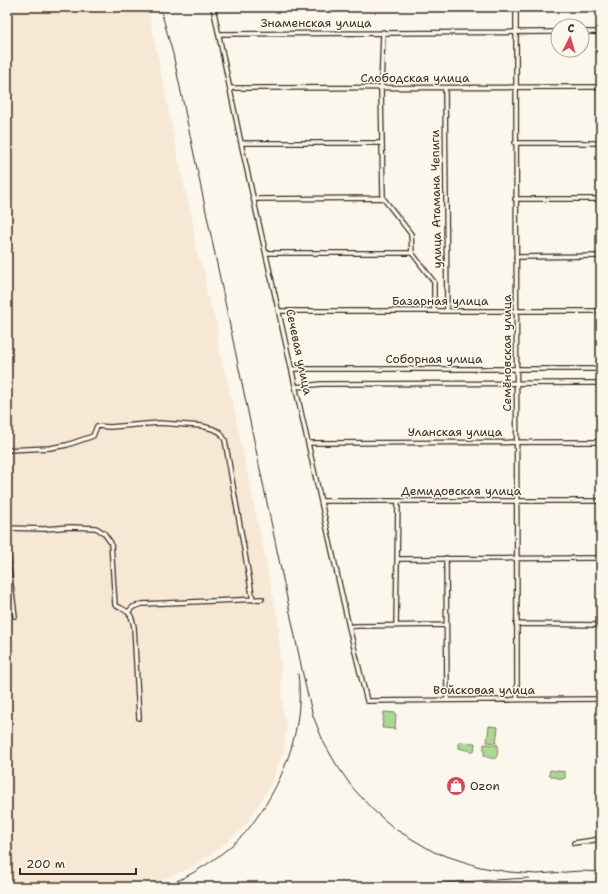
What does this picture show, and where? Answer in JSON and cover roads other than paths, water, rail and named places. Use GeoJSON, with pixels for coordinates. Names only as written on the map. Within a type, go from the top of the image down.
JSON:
{"type":"FeatureCollection","features":[{"type":"Feature","properties":{"kind":"street","name":"Сечевая улица"},"geometry":{"type":"LineString","coordinates":[[213,7],[241,143],[255,199],[349,627],[367,701]]}},
{"type":"Feature","properties":{"kind":"street","name":"Семёновская улица"},"geometry":{"type":"LineString","coordinates":[[516,7],[515,199],[517,311],[517,700]]}},
{"type":"Feature","properties":{"kind":"street"},"geometry":{"type":"LineString","coordinates":[[383,32],[381,88],[383,198],[411,234],[412,253],[434,282],[434,310]]}},
{"type":"Feature","properties":{"kind":"street","name":"Знаменская улица"},"geometry":{"type":"LineString","coordinates":[[219,34],[550,32]]}},
{"type":"Feature","properties":{"kind":"street"},"geometry":{"type":"LineString","coordinates":[[590,32],[601,32]]}},
{"type":"Feature","properties":{"kind":"street","name":"Слободская улица"},"geometry":{"type":"LineString","coordinates":[[230,88],[601,87]]}},
{"type":"Feature","properties":{"kind":"street","name":"улица Атамана Чепиги"},"geometry":{"type":"LineString","coordinates":[[445,88],[447,311]]}},
{"type":"Feature","properties":{"kind":"street"},"geometry":{"type":"LineString","coordinates":[[515,143],[601,142]]}},
{"type":"Feature","properties":{"kind":"street"},"geometry":{"type":"LineString","coordinates":[[241,143],[382,143]]}},
{"type":"Feature","properties":{"kind":"street"},"geometry":{"type":"LineString","coordinates":[[255,199],[383,198]]}},
{"type":"Feature","properties":{"kind":"street"},"geometry":{"type":"LineString","coordinates":[[515,199],[601,199]]}},
{"type":"Feature","properties":{"kind":"street"},"geometry":{"type":"LineString","coordinates":[[266,253],[412,253]]}},
{"type":"Feature","properties":{"kind":"street"},"geometry":{"type":"LineString","coordinates":[[516,257],[601,256]]}},
{"type":"Feature","properties":{"kind":"street","name":"Базарная улица"},"geometry":{"type":"LineString","coordinates":[[280,311],[601,311]]}},
{"type":"Feature","properties":{"kind":"street","name":"Соборная улица"},"geometry":{"type":"LineString","coordinates":[[292,369],[601,369]]}},
{"type":"Feature","properties":{"kind":"street"},"geometry":{"type":"LineString","coordinates":[[296,387],[321,384],[601,383]]}},
{"type":"Feature","properties":{"kind":"street"},"geometry":{"type":"LineString","coordinates":[[7,450],[50,448],[67,445],[93,436],[97,426],[110,427],[159,423],[202,426],[220,432],[224,440],[253,600]]}},
{"type":"Feature","properties":{"kind":"street","name":"Уланская улица"},"geometry":{"type":"LineString","coordinates":[[308,443],[601,442]]}},
{"type":"Feature","properties":{"kind":"street","name":"Демидовская улица"},"geometry":{"type":"LineString","coordinates":[[322,501],[601,501]]}},
{"type":"Feature","properties":{"kind":"street"},"geometry":{"type":"LineString","coordinates":[[396,626],[398,501]]}},
{"type":"Feature","properties":{"kind":"street"},"geometry":{"type":"LineString","coordinates":[[7,528],[38,529],[70,526],[96,528],[104,533],[111,543],[115,605],[132,616],[134,627],[139,718]]}},
{"type":"Feature","properties":{"kind":"street"},"geometry":{"type":"LineString","coordinates":[[7,542],[15,616]]}},
{"type":"Feature","properties":{"kind":"street"},"geometry":{"type":"LineString","coordinates":[[446,558],[447,700]]}},
{"type":"Feature","properties":{"kind":"street"},"geometry":{"type":"LineString","coordinates":[[398,559],[601,558]]}},
{"type":"Feature","properties":{"kind":"street"},"geometry":{"type":"LineString","coordinates":[[128,612],[133,607],[142,604],[262,599]]}},
{"type":"Feature","properties":{"kind":"street"},"geometry":{"type":"LineString","coordinates":[[516,624],[601,625]]}},
{"type":"Feature","properties":{"kind":"street"},"geometry":{"type":"LineString","coordinates":[[349,627],[446,625]]}},
{"type":"Feature","properties":{"kind":"street","name":"Войсковая улица"},"geometry":{"type":"LineString","coordinates":[[367,701],[601,699]]}},
{"type":"Feature","properties":{"kind":"street"},"geometry":{"type":"LineString","coordinates":[[574,843],[601,839]]}},
{"type":"Feature","properties":{"kind":"railway"},"geometry":{"type":"LineString","coordinates":[[160,7],[173,54],[305,684],[313,716],[324,743],[352,787],[372,809],[395,829],[434,852],[480,867],[509,872],[537,874],[581,871],[601,872]]}},
{"type":"Feature","properties":{"kind":"railway"},"geometry":{"type":"LineString","coordinates":[[163,887],[195,872],[224,852],[246,833],[266,804],[284,769],[295,732],[299,693],[298,674]]}},
{"type":"Feature","properties":{"kind":"railway"},"geometry":{"type":"LineString","coordinates":[[371,887],[529,878]]}},
{"type":"Feature","properties":{"kind":"place","name":"Ozon"},"geometry":{"type":"Point","coordinates":[456,786]}}]}
